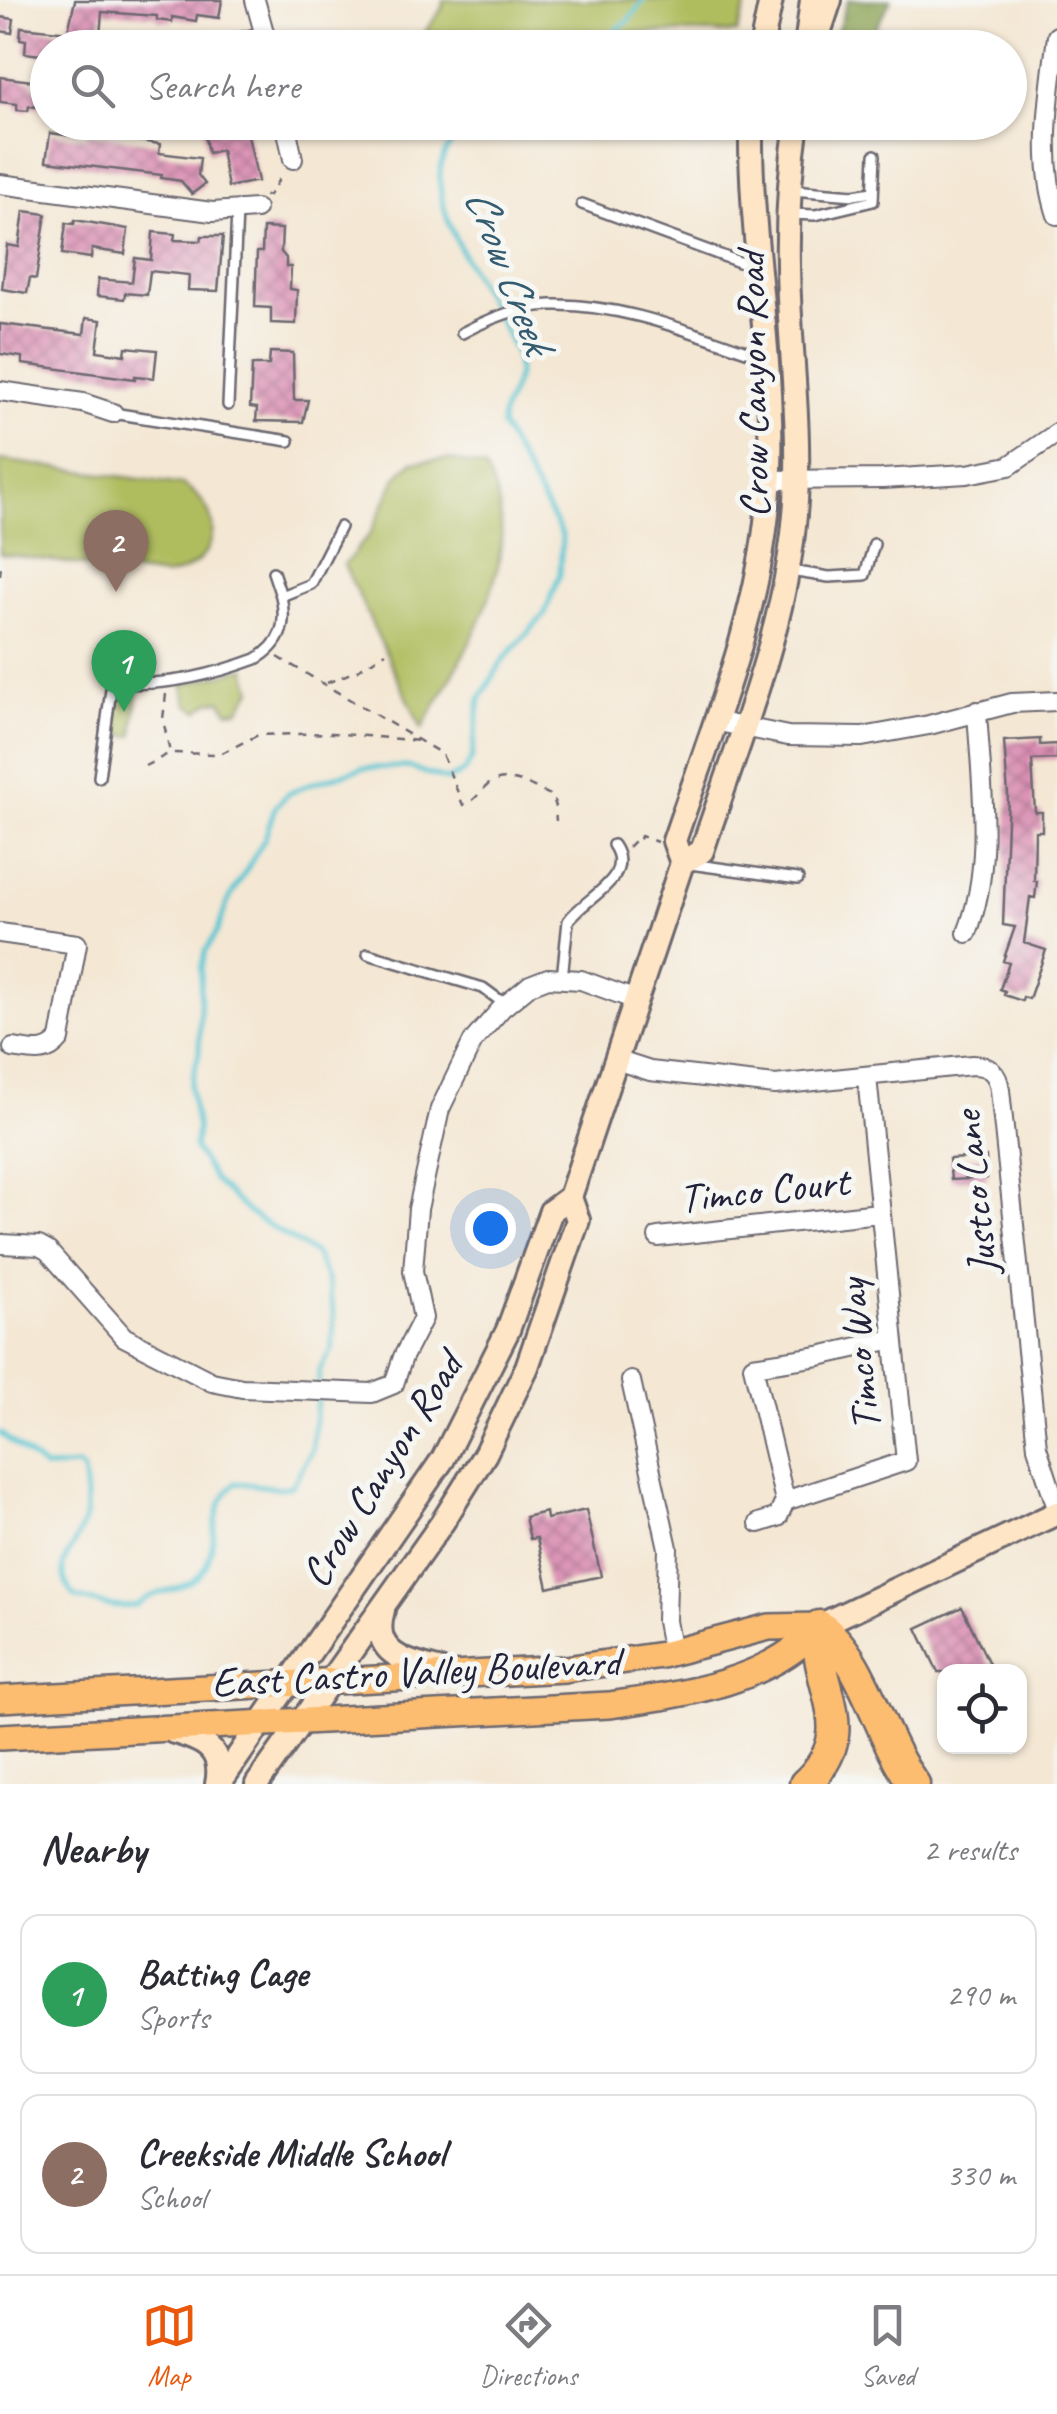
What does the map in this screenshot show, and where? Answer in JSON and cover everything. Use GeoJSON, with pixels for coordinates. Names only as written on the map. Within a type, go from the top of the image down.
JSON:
{"type":"FeatureCollection","features":[{"type":"Feature","properties":{"kind":"highway"},"geometry":{"type":"LineString","coordinates":[[804,1784],[824,1760],[835,1726],[818,1650],[819,1626]]}},
{"type":"Feature","properties":{"kind":"highway"},"geometry":{"type":"LineString","coordinates":[[819,1626],[844,1648],[890,1747],[914,1784]]}},
{"type":"Feature","properties":{"kind":"main road"},"geometry":{"type":"LineString","coordinates":[[765,30],[771,0]]}},
{"type":"Feature","properties":{"kind":"main road"},"geometry":{"type":"LineString","coordinates":[[808,30],[812,0]]}},
{"type":"Feature","properties":{"kind":"main road"},"geometry":{"type":"LineString","coordinates":[[820,30],[830,0]]}},
{"type":"Feature","properties":{"kind":"main road","name":"Crow Canyon Road"},"geometry":{"type":"LineString","coordinates":[[257,1784],[460,1496],[508,1411],[578,1220],[570,1197],[680,856],[674,841],[754,594],[769,480],[766,358],[750,186],[751,140]]}},
{"type":"Feature","properties":{"kind":"main road","name":"Crow Canyon Road"},"geometry":{"type":"LineString","coordinates":[[680,856],[702,850],[772,636],[788,570],[798,481],[788,214],[795,140]]}},
{"type":"Feature","properties":{"kind":"main road","name":"Crow Canyon Road"},"geometry":{"type":"LineString","coordinates":[[218,1784],[451,1445],[508,1330],[551,1212],[570,1197]]}},
{"type":"Feature","properties":{"kind":"main road","name":"East Castro Valley Boulevard"},"geometry":{"type":"LineString","coordinates":[[0,1737],[156,1726],[577,1708],[640,1700],[719,1682],[776,1661],[798,1647],[819,1626],[1057,1510]]}},
{"type":"Feature","properties":{"kind":"main road"},"geometry":{"type":"LineString","coordinates":[[385,1604],[380,1629],[387,1648],[408,1661],[458,1675]]}},
{"type":"Feature","properties":{"kind":"main road","name":"East Castro Valley Boulevard"},"geometry":{"type":"LineString","coordinates":[[0,1699],[598,1666],[672,1653],[769,1627],[819,1626]]}},
{"type":"Feature","properties":{"kind":"main road"},"geometry":{"type":"LineString","coordinates":[[156,1726],[211,1746],[218,1760],[218,1784]]}},
{"type":"Feature","properties":{"kind":"street"},"geometry":{"type":"LineString","coordinates":[[256,0],[263,30]]}},
{"type":"Feature","properties":{"kind":"street"},"geometry":{"type":"LineString","coordinates":[[1057,36],[1049,192],[1057,215]]}},
{"type":"Feature","properties":{"kind":"street"},"geometry":{"type":"LineString","coordinates":[[289,140],[293,157]]}},
{"type":"Feature","properties":{"kind":"street"},"geometry":{"type":"LineString","coordinates":[[0,184],[212,212],[248,210]]}},
{"type":"Feature","properties":{"kind":"street"},"geometry":{"type":"LineString","coordinates":[[0,392],[82,403],[113,413]]}},
{"type":"Feature","properties":{"kind":"street"},"geometry":{"type":"LineString","coordinates":[[769,480],[882,479],[981,471],[1009,466],[1057,433]]}},
{"type":"Feature","properties":{"kind":"street"},"geometry":{"type":"LineString","coordinates":[[714,721],[788,736],[862,737],[929,725],[1012,703],[1057,701]]}},
{"type":"Feature","properties":{"kind":"street"},"geometry":{"type":"LineString","coordinates":[[967,933],[977,908],[984,842],[977,712]]}},
{"type":"Feature","properties":{"kind":"street"},"geometry":{"type":"LineString","coordinates":[[0,933],[77,944],[60,1039],[53,1049],[41,1052],[13,1048]]}},
{"type":"Feature","properties":{"kind":"street"},"geometry":{"type":"LineString","coordinates":[[1,1246],[40,1246],[48,1251],[115,1330],[142,1350],[220,1385],[361,1393],[384,1390],[394,1384],[424,1318],[413,1271],[418,1208],[440,1109],[473,1041],[506,1004],[548,978],[581,980],[636,1000]]}},
{"type":"Feature","properties":{"kind":"street","name":"Justco Lane"},"geometry":{"type":"LineString","coordinates":[[616,1060],[650,1071],[784,1085],[977,1065],[991,1070],[998,1078],[1037,1447],[1057,1510]]}},
{"type":"Feature","properties":{"kind":"street","name":"Timco Way"},"geometry":{"type":"LineString","coordinates":[[759,1523],[778,1517],[784,1501],[906,1461],[867,1076]]}},
{"type":"Feature","properties":{"kind":"street","name":"Timco Court"},"geometry":{"type":"LineString","coordinates":[[658,1237],[879,1213]]}},
{"type":"Feature","properties":{"kind":"street"},"geometry":{"type":"LineString","coordinates":[[784,1501],[754,1366],[893,1340]]}},
{"type":"Feature","properties":{"kind":"street"},"geometry":{"type":"LineString","coordinates":[[631,1381],[668,1548],[666,1621],[672,1653]]}},
{"type":"Feature","properties":{"kind":"lane"},"geometry":{"type":"LineString","coordinates":[[788,214],[815,215],[873,201],[875,155]]}},
{"type":"Feature","properties":{"kind":"lane"},"geometry":{"type":"LineString","coordinates":[[790,190],[854,195],[872,192]]}},
{"type":"Feature","properties":{"kind":"lane"},"geometry":{"type":"LineString","coordinates":[[582,204],[760,270]]}},
{"type":"Feature","properties":{"kind":"lane"},"geometry":{"type":"LineString","coordinates":[[228,405],[248,210]]}},
{"type":"Feature","properties":{"kind":"lane"},"geometry":{"type":"LineString","coordinates":[[462,332],[550,305],[603,310],[663,324],[766,358]]}},
{"type":"Feature","properties":{"kind":"lane"},"geometry":{"type":"LineString","coordinates":[[113,413],[290,442]]}},
{"type":"Feature","properties":{"kind":"lane"},"geometry":{"type":"LineString","coordinates":[[281,596],[311,584],[340,527]]}},
{"type":"Feature","properties":{"kind":"lane"},"geometry":{"type":"LineString","coordinates":[[788,570],[829,576],[865,575],[874,544]]}},
{"type":"Feature","properties":{"kind":"lane"},"geometry":{"type":"LineString","coordinates":[[99,777],[112,682],[140,686],[169,683],[244,664],[268,652],[284,622],[273,572]]}},
{"type":"Feature","properties":{"kind":"lane"},"geometry":{"type":"LineString","coordinates":[[562,979],[568,922],[616,877],[620,855],[612,844]]}},
{"type":"Feature","properties":{"kind":"lane"},"geometry":{"type":"LineString","coordinates":[[680,856],[798,879]]}},
{"type":"Feature","properties":{"kind":"lane"},"geometry":{"type":"LineString","coordinates":[[368,954],[483,988],[506,1004]]}},
{"type":"Feature","properties":{"kind":"path"},"geometry":{"type":"LineString","coordinates":[[248,210],[256,198],[269,195],[278,181],[278,172],[293,157]]}},
{"type":"Feature","properties":{"kind":"path"},"geometry":{"type":"LineString","coordinates":[[0,575],[1,564]]}},
{"type":"Feature","properties":{"kind":"path"},"geometry":{"type":"LineString","coordinates":[[268,652],[446,758],[463,805],[471,803],[492,781],[506,779],[554,797],[556,820]]}},
{"type":"Feature","properties":{"kind":"path"},"geometry":{"type":"LineString","coordinates":[[326,684],[386,652]]}},
{"type":"Feature","properties":{"kind":"path"},"geometry":{"type":"LineString","coordinates":[[169,683],[162,719],[170,754]]}},
{"type":"Feature","properties":{"kind":"path"},"geometry":{"type":"LineString","coordinates":[[145,766],[170,754],[220,754],[249,738],[272,734],[333,733],[420,741]]}},
{"type":"Feature","properties":{"kind":"path"},"geometry":{"type":"LineString","coordinates":[[620,855],[634,841],[639,842],[641,836],[680,856]]}},
{"type":"Feature","properties":{"kind":"green space"},"geometry":{"type":"Polygon","coordinates":[[[443,0],[748,0],[738,30],[426,30],[443,7],[443,0]]]}},
{"type":"Feature","properties":{"kind":"green space"},"geometry":{"type":"Polygon","coordinates":[[[848,0],[891,0],[874,30],[838,30],[848,0]]]}},
{"type":"Feature","properties":{"kind":"green space"},"geometry":{"type":"Polygon","coordinates":[[[449,459],[485,468],[498,501],[502,535],[487,603],[422,729],[344,565],[370,534],[397,476],[412,462],[449,459]]]}},
{"type":"Feature","properties":{"kind":"green space"},"geometry":{"type":"Polygon","coordinates":[[[0,460],[184,485],[208,510],[212,538],[207,551],[183,571],[165,576],[0,554],[0,460]]]}},
{"type":"Feature","properties":{"kind":"green space"},"geometry":{"type":"Polygon","coordinates":[[[246,668],[252,690],[239,710],[228,711],[221,700],[198,711],[188,705],[182,685],[246,668]]]}},
{"type":"Feature","properties":{"kind":"green space"},"geometry":{"type":"Polygon","coordinates":[[[116,687],[138,690],[133,736],[111,734],[116,687]]]}},
{"type":"Feature","properties":{"kind":"building"},"geometry":{"type":"Polygon","coordinates":[[[75,0],[222,0],[219,18],[197,15],[196,21],[172,17],[172,22],[157,20],[157,16],[102,12],[100,30],[68,30],[75,0]]]}},
{"type":"Feature","properties":{"kind":"building"},"geometry":{"type":"Polygon","coordinates":[[[0,17],[14,19],[12,33],[0,31],[0,17]]]}},
{"type":"Feature","properties":{"kind":"building"},"geometry":{"type":"Polygon","coordinates":[[[21,27],[49,30],[30,30],[30,54],[25,53],[26,40],[20,39],[21,27]]]}},
{"type":"Feature","properties":{"kind":"building"},"geometry":{"type":"Polygon","coordinates":[[[0,77],[30,81],[28,111],[17,110],[17,104],[0,102],[0,77]]]}},
{"type":"Feature","properties":{"kind":"building"},"geometry":{"type":"Polygon","coordinates":[[[49,140],[133,140],[160,144],[159,153],[200,158],[198,175],[205,184],[192,194],[181,181],[161,178],[162,175],[46,161],[49,140]]]}},
{"type":"Feature","properties":{"kind":"building"},"geometry":{"type":"Polygon","coordinates":[[[205,140],[249,140],[258,181],[228,187],[221,150],[208,153],[205,140]]]}},
{"type":"Feature","properties":{"kind":"building"},"geometry":{"type":"Polygon","coordinates":[[[24,211],[46,214],[36,279],[30,278],[27,293],[2,289],[7,245],[19,247],[24,211]]]}},
{"type":"Feature","properties":{"kind":"building"},"geometry":{"type":"Polygon","coordinates":[[[75,220],[128,229],[125,254],[92,249],[91,258],[62,254],[66,223],[74,224],[75,220]]]}},
{"type":"Feature","properties":{"kind":"building"},"geometry":{"type":"Polygon","coordinates":[[[263,228],[282,229],[281,252],[286,267],[291,267],[290,289],[297,290],[296,324],[271,323],[271,308],[255,307],[257,252],[262,252],[263,228]]]}},
{"type":"Feature","properties":{"kind":"building"},"geometry":{"type":"Polygon","coordinates":[[[153,232],[175,234],[174,240],[201,241],[202,236],[223,236],[218,291],[188,290],[189,275],[150,271],[147,295],[125,293],[124,299],[97,296],[98,279],[132,282],[135,258],[151,260],[153,232]]]}},
{"type":"Feature","properties":{"kind":"building"},"geometry":{"type":"Polygon","coordinates":[[[86,318],[101,320],[97,351],[125,355],[126,347],[157,350],[154,378],[22,364],[22,357],[0,354],[0,324],[84,334],[86,318]]]}},
{"type":"Feature","properties":{"kind":"building"},"geometry":{"type":"Polygon","coordinates":[[[270,352],[293,353],[294,400],[308,400],[303,422],[256,421],[257,408],[250,407],[252,365],[269,365],[270,352]]]}},
{"type":"Feature","properties":{"kind":"building"},"geometry":{"type":"Polygon","coordinates":[[[1040,739],[1040,745],[1057,744],[1057,759],[1032,760],[1035,812],[1042,812],[1042,831],[1035,831],[1037,881],[1035,898],[1030,897],[1024,943],[1046,950],[1029,999],[1023,997],[1022,1001],[1004,995],[1005,991],[1000,989],[1009,963],[1003,961],[1015,927],[1003,925],[1008,795],[1004,741],[1040,739]]]}},
{"type":"Feature","properties":{"kind":"building"},"geometry":{"type":"Polygon","coordinates":[[[986,1157],[987,1178],[951,1180],[949,1159],[986,1157]]]}},
{"type":"Feature","properties":{"kind":"building"},"geometry":{"type":"Polygon","coordinates":[[[586,1510],[601,1576],[548,1588],[537,1538],[530,1539],[525,1517],[546,1512],[547,1519],[586,1510]]]}},
{"type":"Feature","properties":{"kind":"building"},"geometry":{"type":"Polygon","coordinates":[[[962,1607],[989,1664],[937,1664],[937,1670],[917,1628],[962,1607]]]}},
{"type":"Feature","properties":{"kind":"waterway","name":"Crow Creek"},"geometry":{"type":"LineString","coordinates":[[616,30],[644,0]]}},
{"type":"Feature","properties":{"kind":"waterway","name":"Crow Creek"},"geometry":{"type":"LineString","coordinates":[[0,1433],[44,1468],[78,1466],[83,1471],[85,1518],[66,1556],[66,1584],[74,1597],[121,1607],[138,1604],[196,1578],[211,1552],[221,1502],[235,1483],[292,1486],[312,1450],[320,1369],[332,1350],[334,1314],[327,1279],[315,1254],[249,1213],[215,1181],[194,1148],[197,1130],[190,1087],[199,1053],[201,969],[227,903],[265,838],[275,807],[288,794],[363,768],[408,767],[447,780],[465,771],[472,758],[480,699],[503,660],[544,615],[560,574],[562,535],[501,426],[517,374],[515,353],[451,228],[442,201],[440,176],[445,153],[454,140]]}},
{"type":"Feature","properties":{"kind":"place","name":"Creekside Middle School"},"geometry":{"type":"Point","coordinates":[116,592]}},
{"type":"Feature","properties":{"kind":"place","name":"Batting Cage"},"geometry":{"type":"Point","coordinates":[124,712]}}]}
